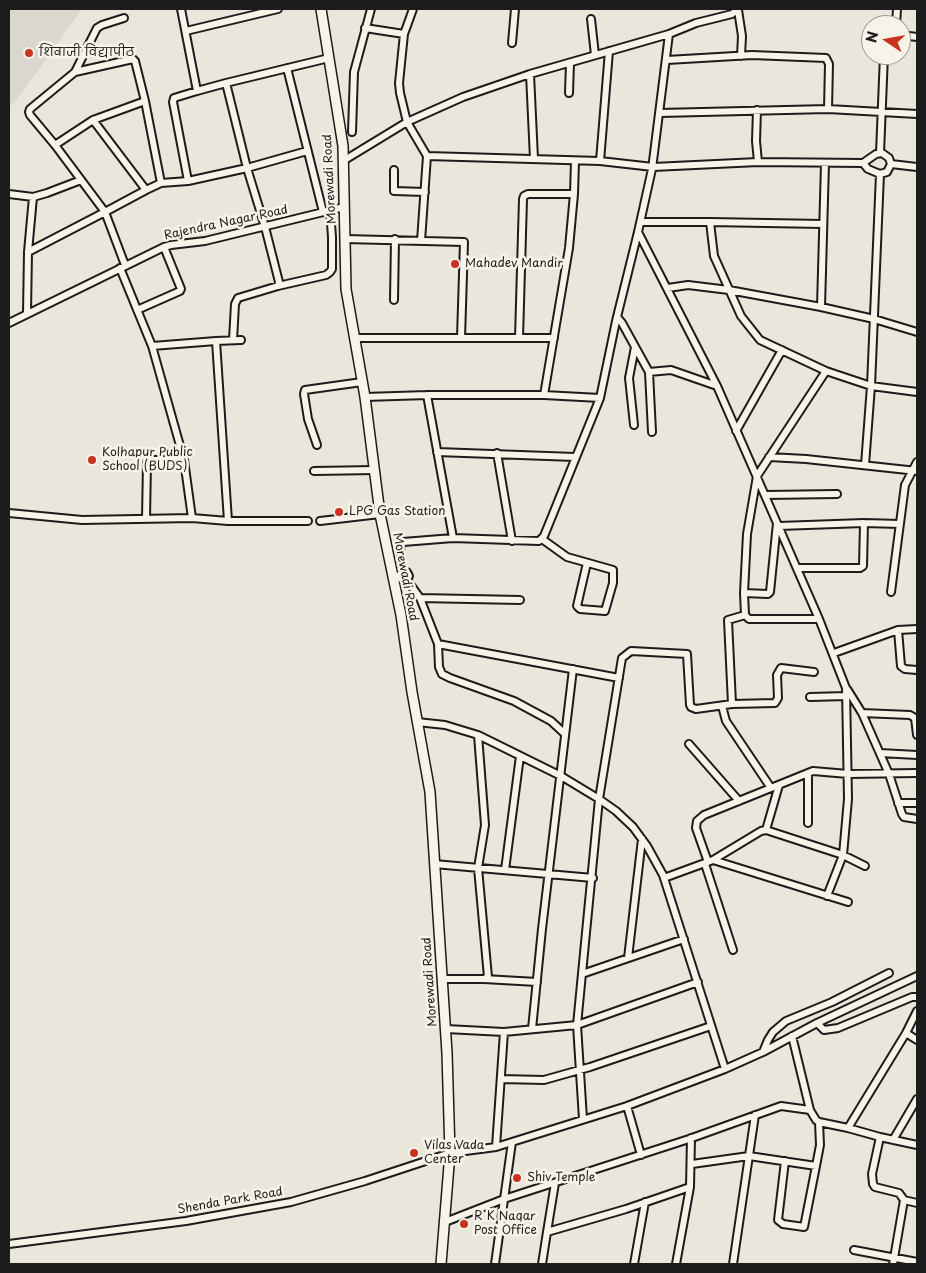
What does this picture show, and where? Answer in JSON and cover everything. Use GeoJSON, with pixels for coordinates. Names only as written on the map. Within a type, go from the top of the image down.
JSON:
{"type":"FeatureCollection","features":[{"type":"Feature","properties":{"kind":"main road","name":"Morewadi Road"},"geometry":{"type":"LineString","coordinates":[[321,9],[330,58],[344,161],[346,289],[365,397],[380,514],[401,577],[403,634],[430,792],[446,1030],[450,1153],[441,1264]]}},
{"type":"Feature","properties":{"kind":"street"},"geometry":{"type":"LineString","coordinates":[[181,9],[198,91]]}},
{"type":"Feature","properties":{"kind":"street"},"geometry":{"type":"LineString","coordinates":[[186,31],[278,9]]}},
{"type":"Feature","properties":{"kind":"street"},"geometry":{"type":"LineString","coordinates":[[352,132],[354,72],[371,9]]}},
{"type":"Feature","properties":{"kind":"street"},"geometry":{"type":"LineString","coordinates":[[413,9],[404,34],[399,83],[407,122],[427,156],[421,241]]}},
{"type":"Feature","properties":{"kind":"street"},"geometry":{"type":"LineString","coordinates":[[512,43],[515,9]]}},
{"type":"Feature","properties":{"kind":"street"},"geometry":{"type":"LineString","coordinates":[[344,161],[407,122],[463,97],[530,74],[669,34],[696,23],[732,14],[738,9]]}},
{"type":"Feature","properties":{"kind":"street"},"geometry":{"type":"LineString","coordinates":[[738,9],[742,36],[741,56]]}},
{"type":"Feature","properties":{"kind":"street"},"geometry":{"type":"LineString","coordinates":[[124,18],[102,24],[97,28],[75,72],[30,109],[29,112],[105,212],[137,310],[152,346],[184,460],[192,518]]}},
{"type":"Feature","properties":{"kind":"street"},"geometry":{"type":"LineString","coordinates":[[591,19],[595,55]]}},
{"type":"Feature","properties":{"kind":"street"},"geometry":{"type":"LineString","coordinates":[[365,28],[404,34]]}},
{"type":"Feature","properties":{"kind":"street"},"geometry":{"type":"LineString","coordinates":[[542,539],[600,398],[617,317],[653,167],[669,34]]}},
{"type":"Feature","properties":{"kind":"street"},"geometry":{"type":"LineString","coordinates":[[600,161],[610,51]]}},
{"type":"Feature","properties":{"kind":"street"},"geometry":{"type":"LineString","coordinates":[[667,60],[741,56],[826,58],[830,64],[828,109]]}},
{"type":"Feature","properties":{"kind":"street"},"geometry":{"type":"LineString","coordinates":[[188,181],[173,102],[174,98],[330,58]]}},
{"type":"Feature","properties":{"kind":"street"},"geometry":{"type":"LineString","coordinates":[[75,72],[133,59],[135,61],[146,100],[162,183]]}},
{"type":"Feature","properties":{"kind":"street"},"geometry":{"type":"LineString","coordinates":[[569,93],[570,63]]}},
{"type":"Feature","properties":{"kind":"street"},"geometry":{"type":"LineString","coordinates":[[880,153],[883,65]]}},
{"type":"Feature","properties":{"kind":"street"},"geometry":{"type":"LineString","coordinates":[[233,340],[236,300],[278,286],[326,275],[332,269],[332,237],[327,211],[307,151],[287,68]]}},
{"type":"Feature","properties":{"kind":"street"},"geometry":{"type":"LineString","coordinates":[[530,74],[534,159]]}},
{"type":"Feature","properties":{"kind":"street"},"geometry":{"type":"LineString","coordinates":[[226,84],[247,168],[266,227],[279,282],[278,286]]}},
{"type":"Feature","properties":{"kind":"street"},"geometry":{"type":"LineString","coordinates":[[55,145],[93,120],[146,100]]}},
{"type":"Feature","properties":{"kind":"street"},"geometry":{"type":"LineString","coordinates":[[660,113],[828,109],[917,114]]}},
{"type":"Feature","properties":{"kind":"street"},"geometry":{"type":"LineString","coordinates":[[757,110],[756,141],[758,162]]}},
{"type":"Feature","properties":{"kind":"street"},"geometry":{"type":"LineString","coordinates":[[93,120],[146,190]]}},
{"type":"Feature","properties":{"kind":"street"},"geometry":{"type":"LineString","coordinates":[[28,252],[162,183],[188,181],[247,168],[307,151]]}},
{"type":"Feature","properties":{"kind":"street"},"geometry":{"type":"LineString","coordinates":[[427,156],[600,161],[653,167],[758,162],[863,163],[880,153],[887,155],[891,164]]}},
{"type":"Feature","properties":{"kind":"street"},"geometry":{"type":"LineString","coordinates":[[544,395],[569,248],[574,194],[574,161]]}},
{"type":"Feature","properties":{"kind":"street"},"geometry":{"type":"LineString","coordinates":[[822,307],[825,163]]}},
{"type":"Feature","properties":{"kind":"street"},"geometry":{"type":"LineString","coordinates":[[863,163],[880,174],[887,172],[891,164]]}},
{"type":"Feature","properties":{"kind":"street"},"geometry":{"type":"LineString","coordinates":[[891,164],[917,167]]}},
{"type":"Feature","properties":{"kind":"street"},"geometry":{"type":"LineString","coordinates":[[394,170],[394,191],[424,192]]}},
{"type":"Feature","properties":{"kind":"street"},"geometry":{"type":"LineString","coordinates":[[865,465],[871,386],[880,174]]}},
{"type":"Feature","properties":{"kind":"street"},"geometry":{"type":"LineString","coordinates":[[9,194],[33,197],[82,180]]}},
{"type":"Feature","properties":{"kind":"street"},"geometry":{"type":"LineString","coordinates":[[519,338],[524,196],[528,194],[574,194]]}},
{"type":"Feature","properties":{"kind":"street"},"geometry":{"type":"LineString","coordinates":[[27,313],[28,252],[33,197]]}},
{"type":"Feature","properties":{"kind":"street","name":"Rajendra Nagar Road"},"geometry":{"type":"LineString","coordinates":[[9,322],[164,247],[205,241],[344,207]]}},
{"type":"Feature","properties":{"kind":"street"},"geometry":{"type":"LineString","coordinates":[[641,222],[823,224]]}},
{"type":"Feature","properties":{"kind":"street"},"geometry":{"type":"LineString","coordinates":[[710,222],[714,256],[741,316],[760,340],[826,371],[871,386],[917,392]]}},
{"type":"Feature","properties":{"kind":"street"},"geometry":{"type":"LineString","coordinates":[[638,232],[717,386],[820,619],[834,653],[846,692],[848,799],[843,855],[827,896]]}},
{"type":"Feature","properties":{"kind":"street"},"geometry":{"type":"LineString","coordinates":[[345,239],[464,242],[460,338]]}},
{"type":"Feature","properties":{"kind":"street"},"geometry":{"type":"LineString","coordinates":[[394,300],[395,240]]}},
{"type":"Feature","properties":{"kind":"street"},"geometry":{"type":"LineString","coordinates":[[137,310],[181,289],[164,247]]}},
{"type":"Feature","properties":{"kind":"street"},"geometry":{"type":"LineString","coordinates":[[668,288],[688,285],[729,290],[822,307],[874,319],[917,332]]}},
{"type":"Feature","properties":{"kind":"street"},"geometry":{"type":"LineString","coordinates":[[617,317],[649,372],[652,432]]}},
{"type":"Feature","properties":{"kind":"street"},"geometry":{"type":"LineString","coordinates":[[355,338],[554,338]]}},
{"type":"Feature","properties":{"kind":"street"},"geometry":{"type":"LineString","coordinates":[[152,346],[241,340]]}},
{"type":"Feature","properties":{"kind":"street"},"geometry":{"type":"LineString","coordinates":[[216,341],[228,521]]}},
{"type":"Feature","properties":{"kind":"street"},"geometry":{"type":"LineString","coordinates":[[634,425],[629,378],[635,347]]}},
{"type":"Feature","properties":{"kind":"street"},"geometry":{"type":"LineString","coordinates":[[736,431],[782,350]]}},
{"type":"Feature","properties":{"kind":"street"},"geometry":{"type":"LineString","coordinates":[[649,372],[671,370],[717,386]]}},
{"type":"Feature","properties":{"kind":"street"},"geometry":{"type":"LineString","coordinates":[[820,619],[749,619],[745,615],[744,593],[747,534],[757,476],[826,371]]}},
{"type":"Feature","properties":{"kind":"street"},"geometry":{"type":"LineString","coordinates":[[317,445],[308,419],[305,390],[362,382]]}},
{"type":"Feature","properties":{"kind":"street"},"geometry":{"type":"LineString","coordinates":[[427,395],[453,538]]}},
{"type":"Feature","properties":{"kind":"street"},"geometry":{"type":"LineString","coordinates":[[365,397],[544,395],[600,398]]}},
{"type":"Feature","properties":{"kind":"street"},"geometry":{"type":"LineString","coordinates":[[437,452],[575,457]]}},
{"type":"Feature","properties":{"kind":"street"},"geometry":{"type":"LineString","coordinates":[[497,453],[512,541]]}},
{"type":"Feature","properties":{"kind":"street"},"geometry":{"type":"LineString","coordinates":[[769,457],[806,458],[915,471]]}},
{"type":"Feature","properties":{"kind":"street"},"geometry":{"type":"LineString","coordinates":[[146,519],[147,464],[152,460],[184,460]]}},
{"type":"Feature","properties":{"kind":"street"},"geometry":{"type":"LineString","coordinates":[[892,592],[905,485],[915,471],[917,462]]}},
{"type":"Feature","properties":{"kind":"street"},"geometry":{"type":"LineString","coordinates":[[314,471],[375,470]]}},
{"type":"Feature","properties":{"kind":"street"},"geometry":{"type":"LineString","coordinates":[[766,495],[837,494]]}},
{"type":"Feature","properties":{"kind":"street"},"geometry":{"type":"LineString","coordinates":[[9,514],[78,520],[192,518],[228,521],[308,521]]}},
{"type":"Feature","properties":{"kind":"street"},"geometry":{"type":"LineString","coordinates":[[320,521],[380,514]]}},
{"type":"Feature","properties":{"kind":"street"},"geometry":{"type":"LineString","coordinates":[[744,593],[768,594],[770,592],[778,523]]}},
{"type":"Feature","properties":{"kind":"street"},"geometry":{"type":"LineString","coordinates":[[778,523],[900,524]]}},
{"type":"Feature","properties":{"kind":"street"},"geometry":{"type":"LineString","coordinates":[[797,568],[860,568],[863,566],[864,523]]}},
{"type":"Feature","properties":{"kind":"street"},"geometry":{"type":"LineString","coordinates":[[565,734],[551,721],[514,701],[442,674],[439,667],[438,644],[420,598],[401,577],[400,547],[403,542],[453,538],[512,541],[542,539],[567,557],[613,570],[613,583],[606,611],[580,609],[577,606],[587,563]]}},
{"type":"Feature","properties":{"kind":"street"},"geometry":{"type":"LineString","coordinates":[[420,598],[520,600]]}},
{"type":"Feature","properties":{"kind":"street"},"geometry":{"type":"LineString","coordinates":[[732,704],[728,620],[745,615]]}},
{"type":"Feature","properties":{"kind":"street"},"geometry":{"type":"LineString","coordinates":[[834,653],[898,630],[917,629]]}},
{"type":"Feature","properties":{"kind":"street"},"geometry":{"type":"LineString","coordinates":[[898,630],[901,666],[905,669],[917,670]]}},
{"type":"Feature","properties":{"kind":"street"},"geometry":{"type":"LineString","coordinates":[[438,644],[619,678]]}},
{"type":"Feature","properties":{"kind":"street"},"geometry":{"type":"LineString","coordinates":[[584,1119],[577,1024],[593,878],[599,799],[622,658],[631,651],[685,653],[688,657],[690,707],[696,709],[732,704],[775,703],[778,698],[777,675],[781,668],[814,672]]}},
{"type":"Feature","properties":{"kind":"street"},"geometry":{"type":"LineString","coordinates":[[532,1029],[548,874],[573,669]]}},
{"type":"Feature","properties":{"kind":"street"},"geometry":{"type":"LineString","coordinates":[[810,696],[846,692]]}},
{"type":"Feature","properties":{"kind":"street"},"geometry":{"type":"LineString","coordinates":[[846,692],[862,713],[889,774],[904,817],[917,819]]}},
{"type":"Feature","properties":{"kind":"street"},"geometry":{"type":"LineString","coordinates":[[722,706],[726,721],[771,788]]}},
{"type":"Feature","properties":{"kind":"street"},"geometry":{"type":"LineString","coordinates":[[862,713],[910,715],[915,718],[917,735]]}},
{"type":"Feature","properties":{"kind":"street"},"geometry":{"type":"LineString","coordinates":[[417,722],[445,725],[478,735],[561,776],[616,811],[633,827],[647,846],[664,878],[724,1069]]}},
{"type":"Feature","properties":{"kind":"street"},"geometry":{"type":"LineString","coordinates":[[478,735],[485,825],[478,868],[489,970],[488,977],[484,979]]}},
{"type":"Feature","properties":{"kind":"street"},"geometry":{"type":"LineString","coordinates":[[689,744],[739,801]]}},
{"type":"Feature","properties":{"kind":"street"},"geometry":{"type":"LineString","coordinates":[[880,753],[917,755]]}},
{"type":"Feature","properties":{"kind":"street"},"geometry":{"type":"LineString","coordinates":[[505,870],[520,756]]}},
{"type":"Feature","properties":{"kind":"street"},"geometry":{"type":"LineString","coordinates":[[732,950],[709,862],[696,828],[697,821],[704,815],[808,773],[820,771],[848,774],[917,773]]}},
{"type":"Feature","properties":{"kind":"street"},"geometry":{"type":"LineString","coordinates":[[808,773],[808,823]]}},
{"type":"Feature","properties":{"kind":"street"},"geometry":{"type":"LineString","coordinates":[[766,830],[779,785]]}},
{"type":"Feature","properties":{"kind":"street"},"geometry":{"type":"LineString","coordinates":[[898,803],[917,802]]}},
{"type":"Feature","properties":{"kind":"street"},"geometry":{"type":"LineString","coordinates":[[664,878],[709,862],[761,831],[766,830],[843,855],[865,866]]}},
{"type":"Feature","properties":{"kind":"street"},"geometry":{"type":"LineString","coordinates":[[628,958],[642,839]]}},
{"type":"Feature","properties":{"kind":"street"},"geometry":{"type":"LineString","coordinates":[[709,862],[848,902]]}},
{"type":"Feature","properties":{"kind":"street"},"geometry":{"type":"LineString","coordinates":[[434,864],[593,878]]}},
{"type":"Feature","properties":{"kind":"street"},"geometry":{"type":"LineString","coordinates":[[582,974],[684,939]]}},
{"type":"Feature","properties":{"kind":"street"},"geometry":{"type":"LineString","coordinates":[[763,1052],[773,1032],[786,1021],[832,1002],[889,973]]}},
{"type":"Feature","properties":{"kind":"street","name":"Shenda Park Road"},"geometry":{"type":"LineString","coordinates":[[9,1244],[186,1221],[291,1202],[365,1181],[450,1153],[496,1147],[627,1106],[724,1069],[763,1052],[817,1023],[917,976]]}},
{"type":"Feature","properties":{"kind":"street"},"geometry":{"type":"LineString","coordinates":[[443,978],[537,982]]}},
{"type":"Feature","properties":{"kind":"street"},"geometry":{"type":"LineString","coordinates":[[446,1030],[504,1032],[577,1024],[698,982]]}},
{"type":"Feature","properties":{"kind":"street"},"geometry":{"type":"LineString","coordinates":[[817,1023],[824,1030],[838,1028],[912,997],[917,997]]}},
{"type":"Feature","properties":{"kind":"street"},"geometry":{"type":"LineString","coordinates":[[848,1128],[906,1033],[917,1011]]}},
{"type":"Feature","properties":{"kind":"street"},"geometry":{"type":"LineString","coordinates":[[501,1079],[544,1080],[580,1070],[711,1026]]}},
{"type":"Feature","properties":{"kind":"street"},"geometry":{"type":"LineString","coordinates":[[496,1147],[504,1032]]}},
{"type":"Feature","properties":{"kind":"street"},"geometry":{"type":"LineString","coordinates":[[906,1033],[917,1040]]}},
{"type":"Feature","properties":{"kind":"street"},"geometry":{"type":"LineString","coordinates":[[792,1036],[813,1117],[820,1122],[880,1138],[917,1145]]}},
{"type":"Feature","properties":{"kind":"street"},"geometry":{"type":"LineString","coordinates":[[893,1140],[917,1099]]}},
{"type":"Feature","properties":{"kind":"street"},"geometry":{"type":"LineString","coordinates":[[627,1106],[641,1155]]}},
{"type":"Feature","properties":{"kind":"street"},"geometry":{"type":"LineString","coordinates":[[445,1222],[504,1199],[641,1155],[780,1106],[810,1110]]}},
{"type":"Feature","properties":{"kind":"street"},"geometry":{"type":"LineString","coordinates":[[733,1264],[755,1115]]}},
{"type":"Feature","properties":{"kind":"street"},"geometry":{"type":"LineString","coordinates":[[785,1162],[778,1220],[783,1224],[804,1227],[820,1145],[820,1122]]}},
{"type":"Feature","properties":{"kind":"street"},"geometry":{"type":"LineString","coordinates":[[676,1264],[690,1186],[692,1164],[691,1138]]}},
{"type":"Feature","properties":{"kind":"street"},"geometry":{"type":"LineString","coordinates":[[880,1138],[872,1174],[873,1184],[875,1187],[899,1193],[904,1200],[917,1203]]}},
{"type":"Feature","properties":{"kind":"street"},"geometry":{"type":"LineString","coordinates":[[495,1264],[512,1142]]}},
{"type":"Feature","properties":{"kind":"street"},"geometry":{"type":"LineString","coordinates":[[692,1164],[749,1156],[816,1166]]}},
{"type":"Feature","properties":{"kind":"street"},"geometry":{"type":"LineString","coordinates":[[542,1264],[555,1183]]}},
{"type":"Feature","properties":{"kind":"street"},"geometry":{"type":"LineString","coordinates":[[547,1232],[690,1186]]}},
{"type":"Feature","properties":{"kind":"street"},"geometry":{"type":"LineString","coordinates":[[893,1261],[904,1200]]}},
{"type":"Feature","properties":{"kind":"street"},"geometry":{"type":"LineString","coordinates":[[634,1264],[645,1202]]}},
{"type":"Feature","properties":{"kind":"street"},"geometry":{"type":"LineString","coordinates":[[854,1250],[893,1261],[917,1262]]}},
{"type":"Feature","properties":{"kind":"shaded area","name":"शिवाजी विद्यापीठ"},"geometry":{"type":"Polygon","coordinates":[[[9,9],[82,9],[18,98],[9,107],[9,9]]]}},
{"type":"Feature","properties":{"kind":"place","name":"शिवाजी विद्यापीठ"},"geometry":{"type":"Point","coordinates":[29,53]}},
{"type":"Feature","properties":{"kind":"place","name":"Mahadev Mandir"},"geometry":{"type":"Point","coordinates":[455,264]}},
{"type":"Feature","properties":{"kind":"place","name":"Kolhapur Public School (BUDS)"},"geometry":{"type":"Point","coordinates":[92,460]}},
{"type":"Feature","properties":{"kind":"place","name":"LPG Gas Station"},"geometry":{"type":"Point","coordinates":[339,512]}},
{"type":"Feature","properties":{"kind":"place","name":"Vilas Vada Center"},"geometry":{"type":"Point","coordinates":[414,1153]}},
{"type":"Feature","properties":{"kind":"place","name":"Shiv Temple"},"geometry":{"type":"Point","coordinates":[517,1178]}},
{"type":"Feature","properties":{"kind":"place","name":"R K Nagar Post Office"},"geometry":{"type":"Point","coordinates":[464,1224]}}]}
